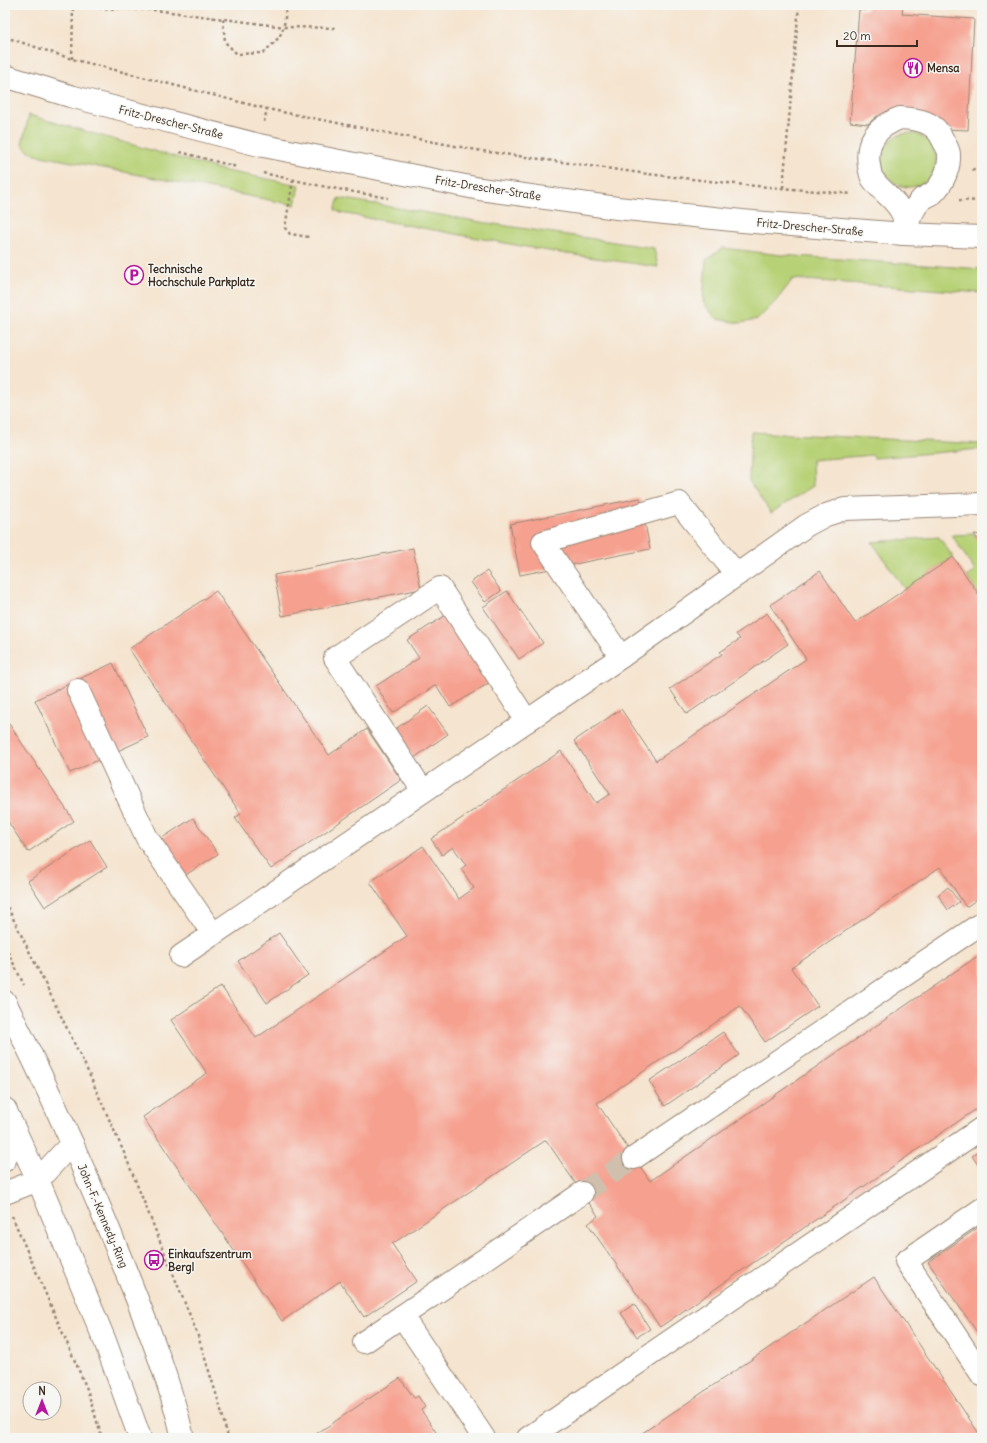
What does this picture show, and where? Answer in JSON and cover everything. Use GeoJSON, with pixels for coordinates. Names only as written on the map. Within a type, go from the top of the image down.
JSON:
{"type":"FeatureCollection","features":[{"type":"Feature","properties":{"kind":"street","name":"Fritz-Drescher-Straße"},"geometry":{"type":"LineString","coordinates":[[5,76],[70,96],[259,144],[480,189],[656,212],[742,221],[904,234],[982,237]]}},
{"type":"Feature","properties":{"kind":"street"},"geometry":{"type":"LineString","coordinates":[[900,118],[929,123],[942,136],[949,153],[947,171],[941,184],[933,193],[922,199],[911,214],[904,234],[903,214],[892,198],[879,188],[871,176],[868,151],[873,138],[879,130],[888,123],[900,118]]}},
{"type":"Feature","properties":{"kind":"street"},"geometry":{"type":"LineString","coordinates":[[621,657],[543,542],[679,503],[737,574]]}},
{"type":"Feature","properties":{"kind":"street"},"geometry":{"type":"LineString","coordinates":[[181,956],[621,657],[807,525],[826,515],[845,509],[982,504]]}},
{"type":"Feature","properties":{"kind":"street"},"geometry":{"type":"LineString","coordinates":[[423,791],[335,658],[341,653],[440,588],[527,720]]}},
{"type":"Feature","properties":{"kind":"street"},"geometry":{"type":"LineString","coordinates":[[78,690],[146,838],[213,934]]}},
{"type":"Feature","properties":{"kind":"street"},"geometry":{"type":"LineString","coordinates":[[634,1158],[982,923]]}},
{"type":"Feature","properties":{"kind":"street","name":"John-F.-Kennedy-Ring"},"geometry":{"type":"LineString","coordinates":[[5,1002],[72,1143],[107,1222],[145,1319],[163,1370],[183,1438]]}},
{"type":"Feature","properties":{"kind":"street"},"geometry":{"type":"LineString","coordinates":[[5,1110],[5,1160]]}},
{"type":"Feature","properties":{"kind":"street"},"geometry":{"type":"LineString","coordinates":[[5,1110],[38,1180],[105,1341],[140,1438]]}},
{"type":"Feature","properties":{"kind":"street"},"geometry":{"type":"LineString","coordinates":[[528,1438],[982,1128]]}},
{"type":"Feature","properties":{"kind":"street"},"geometry":{"type":"LineString","coordinates":[[8,1203],[38,1180],[72,1143]]}},
{"type":"Feature","properties":{"kind":"street"},"geometry":{"type":"LineString","coordinates":[[364,1342],[582,1193]]}},
{"type":"Feature","properties":{"kind":"street"},"geometry":{"type":"LineString","coordinates":[[982,1209],[906,1261],[982,1375]]}},
{"type":"Feature","properties":{"kind":"street"},"geometry":{"type":"LineString","coordinates":[[402,1316],[484,1438]]}},
{"type":"Feature","properties":{"kind":"path"},"geometry":{"type":"LineString","coordinates":[[57,5],[155,10],[285,28],[336,28]]}},
{"type":"Feature","properties":{"kind":"path"},"geometry":{"type":"LineString","coordinates":[[223,19],[225,42],[237,54],[263,53],[278,40],[285,28],[286,5]]}},
{"type":"Feature","properties":{"kind":"path"},"geometry":{"type":"LineString","coordinates":[[783,188],[798,5]]}},
{"type":"Feature","properties":{"kind":"path"},"geometry":{"type":"LineString","coordinates":[[72,59],[73,7]]}},
{"type":"Feature","properties":{"kind":"path"},"geometry":{"type":"LineString","coordinates":[[5,37],[72,59],[267,109],[482,151],[648,174],[853,194]]}},
{"type":"Feature","properties":{"kind":"path"},"geometry":{"type":"LineString","coordinates":[[293,180],[285,228],[290,234],[309,237]]}},
{"type":"Feature","properties":{"kind":"path"},"geometry":{"type":"LineString","coordinates":[[922,199],[982,201]]}},
{"type":"Feature","properties":{"kind":"path"},"geometry":{"type":"LineString","coordinates":[[5,656],[7,658],[5,659]]}},
{"type":"Feature","properties":{"kind":"path"},"geometry":{"type":"LineString","coordinates":[[5,902],[85,1065],[125,1155],[197,1333],[220,1406],[228,1438]]}},
{"type":"Feature","properties":{"kind":"path"},"geometry":{"type":"LineString","coordinates":[[8,1203],[87,1389],[102,1438]]}},
{"type":"Feature","properties":{"kind":"green space"},"geometry":{"type":"Polygon","coordinates":[[[29,115],[226,171],[299,185],[295,205],[36,155],[26,149],[22,144],[29,115]]]}},
{"type":"Feature","properties":{"kind":"green space"},"geometry":{"type":"Polygon","coordinates":[[[904,133],[914,133],[924,137],[932,145],[936,155],[936,165],[932,175],[924,183],[914,187],[904,187],[894,183],[886,175],[882,165],[882,155],[886,145],[894,137],[904,133]]]}},
{"type":"Feature","properties":{"kind":"green space"},"geometry":{"type":"Polygon","coordinates":[[[339,198],[487,223],[654,248],[658,267],[554,252],[341,213],[335,210],[339,198]]]}},
{"type":"Feature","properties":{"kind":"green space"},"geometry":{"type":"Polygon","coordinates":[[[723,248],[781,255],[982,269],[982,293],[793,279],[776,301],[757,320],[740,323],[716,319],[703,302],[706,260],[723,248]]]}},
{"type":"Feature","properties":{"kind":"green space"},"geometry":{"type":"Polygon","coordinates":[[[751,432],[982,444],[982,467],[980,449],[874,458],[873,455],[812,460],[813,486],[771,513],[749,481],[751,432]]]}},
{"type":"Feature","properties":{"kind":"green space"},"geometry":{"type":"Polygon","coordinates":[[[974,534],[982,546],[982,599],[967,577],[975,571],[952,535],[974,534]]]}},
{"type":"Feature","properties":{"kind":"green space"},"geometry":{"type":"Polygon","coordinates":[[[939,537],[953,557],[905,590],[872,542],[939,537]]]}},
{"type":"Feature","properties":{"kind":"building","name":"Mensa"},"geometry":{"type":"Polygon","coordinates":[[[867,5],[903,5],[902,14],[974,19],[968,130],[943,129],[935,120],[877,116],[868,124],[850,122],[859,10],[867,10],[867,5]]]}},
{"type":"Feature","properties":{"kind":"building"},"geometry":{"type":"Polygon","coordinates":[[[640,498],[650,549],[520,575],[510,524],[640,498]]]}},
{"type":"Feature","properties":{"kind":"building"},"geometry":{"type":"Polygon","coordinates":[[[974,534],[982,535],[982,546],[974,534]]]}},
{"type":"Feature","properties":{"kind":"building"},"geometry":{"type":"Polygon","coordinates":[[[413,548],[421,589],[282,616],[274,575],[413,548]]]}},
{"type":"Feature","properties":{"kind":"building"},"geometry":{"type":"Polygon","coordinates":[[[953,557],[982,599],[982,896],[966,907],[940,867],[791,968],[818,1006],[765,1042],[740,1006],[597,1103],[650,1181],[982,953],[982,1105],[660,1327],[588,1224],[598,1216],[546,1140],[392,1244],[417,1281],[364,1317],[340,1281],[282,1321],[143,1117],[207,1073],[171,1020],[221,986],[256,1038],[407,936],[370,882],[423,846],[459,899],[474,888],[461,869],[466,865],[453,847],[442,855],[431,839],[561,751],[596,803],[610,794],[574,741],[621,709],[656,761],[806,659],[770,605],[820,571],[855,623],[953,557]]]}},
{"type":"Feature","properties":{"kind":"building"},"geometry":{"type":"Polygon","coordinates":[[[487,571],[501,591],[485,602],[471,582],[487,571]]]}},
{"type":"Feature","properties":{"kind":"building"},"geometry":{"type":"Polygon","coordinates":[[[216,591],[329,755],[367,729],[401,780],[271,869],[235,818],[241,814],[129,649],[216,591]]]}},
{"type":"Feature","properties":{"kind":"building"},"geometry":{"type":"Polygon","coordinates":[[[507,591],[543,643],[519,659],[483,607],[507,591]]]}},
{"type":"Feature","properties":{"kind":"building"},"geometry":{"type":"Polygon","coordinates":[[[767,613],[788,644],[687,714],[670,689],[722,654],[720,652],[740,639],[736,634],[767,613]]]}},
{"type":"Feature","properties":{"kind":"building"},"geometry":{"type":"Polygon","coordinates":[[[446,615],[489,683],[450,707],[436,685],[393,713],[376,686],[419,658],[407,640],[446,615]]]}},
{"type":"Feature","properties":{"kind":"building"},"geometry":{"type":"Polygon","coordinates":[[[113,663],[148,737],[70,773],[35,700],[113,663]]]}},
{"type":"Feature","properties":{"kind":"building"},"geometry":{"type":"Polygon","coordinates":[[[428,706],[448,734],[414,758],[394,730],[428,706]]]}},
{"type":"Feature","properties":{"kind":"building"},"geometry":{"type":"Polygon","coordinates":[[[5,718],[74,821],[28,852],[5,817],[5,718]]]}},
{"type":"Feature","properties":{"kind":"building"},"geometry":{"type":"Polygon","coordinates":[[[193,818],[218,854],[184,876],[159,840],[193,818]]]}},
{"type":"Feature","properties":{"kind":"building"},"geometry":{"type":"Polygon","coordinates":[[[90,840],[107,867],[45,907],[28,881],[90,840]]]}},
{"type":"Feature","properties":{"kind":"building"},"geometry":{"type":"Polygon","coordinates":[[[948,887],[959,902],[948,910],[938,895],[948,887]]]}},
{"type":"Feature","properties":{"kind":"building"},"geometry":{"type":"Polygon","coordinates":[[[279,933],[308,975],[267,1003],[238,961],[279,933]]]}},
{"type":"Feature","properties":{"kind":"building"},"geometry":{"type":"Polygon","coordinates":[[[723,1032],[739,1055],[665,1106],[649,1081],[723,1032]]]}},
{"type":"Feature","properties":{"kind":"building"},"geometry":{"type":"Polygon","coordinates":[[[982,1149],[982,1171],[972,1156],[982,1149]]]}},
{"type":"Feature","properties":{"kind":"building"},"geometry":{"type":"Polygon","coordinates":[[[982,1225],[982,1339],[928,1262],[982,1225]]]}},
{"type":"Feature","properties":{"kind":"building"},"geometry":{"type":"Polygon","coordinates":[[[874,1277],[982,1438],[635,1438],[874,1277]]]}},
{"type":"Feature","properties":{"kind":"building"},"geometry":{"type":"Polygon","coordinates":[[[634,1304],[650,1329],[637,1337],[621,1313],[634,1304]]]}},
{"type":"Feature","properties":{"kind":"building"},"geometry":{"type":"Polygon","coordinates":[[[400,1378],[414,1398],[418,1396],[425,1407],[421,1410],[440,1438],[310,1438],[400,1378]]]}},
{"type":"Feature","properties":{"kind":"tunnel"},"geometry":{"type":"LineString","coordinates":[[582,1193],[634,1158]]}},
{"type":"Feature","properties":{"kind":"place","name":"Mensa"},"geometry":{"type":"Point","coordinates":[913,68]}},
{"type":"Feature","properties":{"kind":"place","name":"Technische Hochschule Parkplatz"},"geometry":{"type":"Point","coordinates":[134,275]}},
{"type":"Feature","properties":{"kind":"place","name":"Einkaufszentrum Bergl"},"geometry":{"type":"Point","coordinates":[154,1260]}}]}
